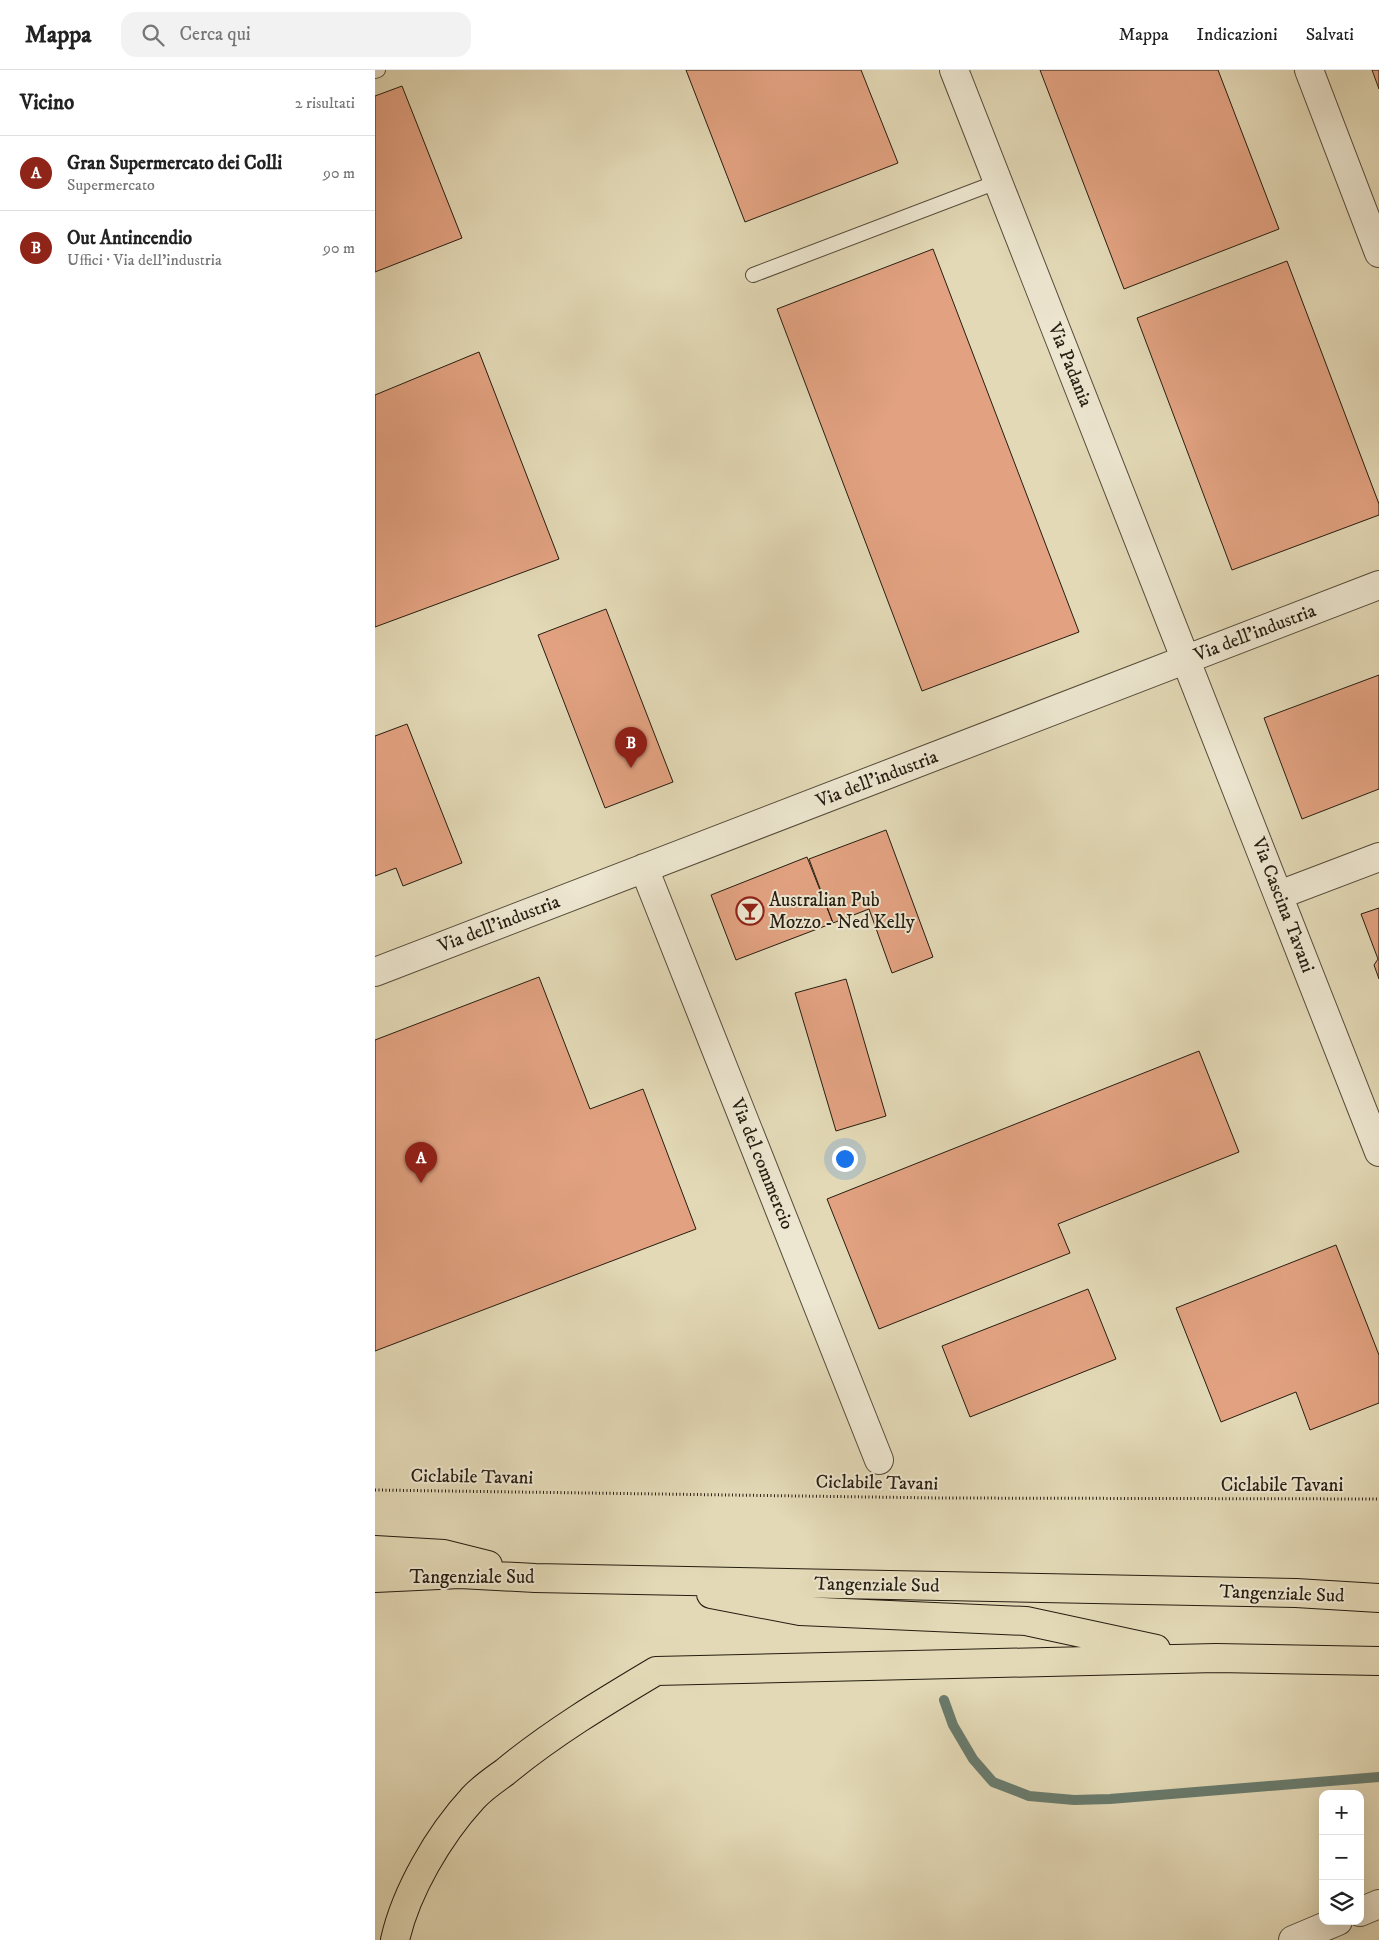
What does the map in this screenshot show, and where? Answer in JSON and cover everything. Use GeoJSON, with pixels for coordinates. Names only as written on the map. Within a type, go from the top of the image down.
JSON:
{"type":"FeatureCollection","features":[{"type":"Feature","properties":{"kind":"highway"},"geometry":{"type":"LineString","coordinates":[[375,1550],[444,1554],[535,1578]]}},
{"type":"Feature","properties":{"kind":"highway","name":"Tangenziale Sud"},"geometry":{"type":"LineString","coordinates":[[375,1578],[460,1574],[535,1578],[1295,1593],[1379,1598]]}},
{"type":"Feature","properties":{"kind":"highway"},"geometry":{"type":"LineString","coordinates":[[629,1579],[800,1611],[1026,1621],[1137,1645],[1216,1658]]}},
{"type":"Feature","properties":{"kind":"highway"},"geometry":{"type":"LineString","coordinates":[[1295,1593],[1379,1579]]}},
{"type":"Feature","properties":{"kind":"highway"},"geometry":{"type":"LineString","coordinates":[[395,1940],[399,1923],[418,1880],[441,1838],[473,1798],[522,1758],[575,1720],[656,1671],[1216,1658],[1379,1661]]}},
{"type":"Feature","properties":{"kind":"street","name":"Via Padania"},"geometry":{"type":"LineString","coordinates":[[954,70],[1186,659]]}},
{"type":"Feature","properties":{"kind":"street"},"geometry":{"type":"LineString","coordinates":[[1309,70],[1379,253]]}},
{"type":"Feature","properties":{"kind":"street","name":"Via dell'industria"},"geometry":{"type":"LineString","coordinates":[[375,972],[1379,586]]}},
{"type":"Feature","properties":{"kind":"street","name":"Via Cascina Tavani"},"geometry":{"type":"LineString","coordinates":[[1186,659],[1379,1152]]}},
{"type":"Feature","properties":{"kind":"street"},"geometry":{"type":"LineString","coordinates":[[1279,895],[1379,857]]}},
{"type":"Feature","properties":{"kind":"street","name":"Via del commercio"},"geometry":{"type":"LineString","coordinates":[[644,868],[879,1460]]}},
{"type":"Feature","properties":{"kind":"street"},"geometry":{"type":"LineString","coordinates":[[1364,1910],[1379,1904]]}},
{"type":"Feature","properties":{"kind":"street"},"geometry":{"type":"LineString","coordinates":[[1293,1940],[1329,1925]]}},
{"type":"Feature","properties":{"kind":"lane"},"geometry":{"type":"LineString","coordinates":[[753,275],[997,182]]}},
{"type":"Feature","properties":{"kind":"path","name":"Ciclabile Tavani"},"geometry":{"type":"LineString","coordinates":[[375,1490],[941,1498],[1379,1500]]}},
{"type":"Feature","properties":{"kind":"building"},"geometry":{"type":"Polygon","coordinates":[[[686,70],[861,70],[898,163],[745,222],[686,70]]]}},
{"type":"Feature","properties":{"kind":"building"},"geometry":{"type":"Polygon","coordinates":[[[1040,70],[1218,70],[1279,229],[1124,289],[1040,70]]]}},
{"type":"Feature","properties":{"kind":"building"},"geometry":{"type":"Polygon","coordinates":[[[1372,70],[1379,70],[1379,89],[1372,70]]]}},
{"type":"Feature","properties":{"kind":"building"},"geometry":{"type":"Polygon","coordinates":[[[402,86],[462,238],[375,272],[375,96],[402,86]]]}},
{"type":"Feature","properties":{"kind":"building"},"geometry":{"type":"Polygon","coordinates":[[[933,249],[1079,632],[922,691],[777,309],[933,249]]]}},
{"type":"Feature","properties":{"kind":"building"},"geometry":{"type":"Polygon","coordinates":[[[1287,261],[1379,504],[1379,515],[1232,570],[1137,318],[1287,261]]]}},
{"type":"Feature","properties":{"kind":"building"},"geometry":{"type":"Polygon","coordinates":[[[479,352],[559,559],[375,627],[375,395],[479,352]]]}},
{"type":"Feature","properties":{"kind":"building"},"geometry":{"type":"Polygon","coordinates":[[[606,609],[673,782],[605,808],[538,635],[606,609]]]}},
{"type":"Feature","properties":{"kind":"building"},"geometry":{"type":"Polygon","coordinates":[[[1379,675],[1379,789],[1302,819],[1264,718],[1379,675]]]}},
{"type":"Feature","properties":{"kind":"building"},"geometry":{"type":"Polygon","coordinates":[[[407,724],[462,863],[403,886],[396,868],[375,876],[375,736],[407,724]]]}},
{"type":"Feature","properties":{"kind":"building"},"geometry":{"type":"Polygon","coordinates":[[[886,830],[933,957],[892,973],[869,909],[833,923],[809,859],[886,830]]]}},
{"type":"Feature","properties":{"kind":"building"},"geometry":{"type":"Polygon","coordinates":[[[807,857],[833,923],[736,960],[711,895],[807,857]]]}},
{"type":"Feature","properties":{"kind":"building"},"geometry":{"type":"Polygon","coordinates":[[[1379,908],[1379,979],[1374,965],[1378,959],[1361,914],[1379,908]]]}},
{"type":"Feature","properties":{"kind":"building"},"geometry":{"type":"Polygon","coordinates":[[[539,977],[590,1109],[643,1089],[696,1229],[375,1351],[375,1040],[539,977]]]}},
{"type":"Feature","properties":{"kind":"building"},"geometry":{"type":"Polygon","coordinates":[[[846,979],[886,1116],[836,1131],[795,993],[846,979]]]}},
{"type":"Feature","properties":{"kind":"building"},"geometry":{"type":"Polygon","coordinates":[[[1199,1051],[1239,1152],[1058,1224],[1070,1253],[879,1329],[827,1199],[1199,1051]]]}},
{"type":"Feature","properties":{"kind":"building"},"geometry":{"type":"Polygon","coordinates":[[[1336,1245],[1379,1355],[1379,1403],[1310,1430],[1296,1392],[1221,1422],[1176,1308],[1336,1245]]]}},
{"type":"Feature","properties":{"kind":"building"},"geometry":{"type":"Polygon","coordinates":[[[1088,1289],[1116,1359],[970,1417],[942,1346],[1088,1289]]]}},
{"type":"Feature","properties":{"kind":"waterway"},"geometry":{"type":"LineString","coordinates":[[944,1700],[953,1725],[973,1759],[993,1782],[1029,1796],[1074,1800],[1110,1799],[1379,1777]]}},
{"type":"Feature","properties":{"kind":"place","name":"Out Antincendio"},"geometry":{"type":"Point","coordinates":[631,768]}},
{"type":"Feature","properties":{"kind":"place","name":"Australian Pub Mozzo - Ned Kelly"},"geometry":{"type":"Point","coordinates":[750,911]}},
{"type":"Feature","properties":{"kind":"place","name":"Gran Supermercato dei Colli"},"geometry":{"type":"Point","coordinates":[421,1183]}}]}
